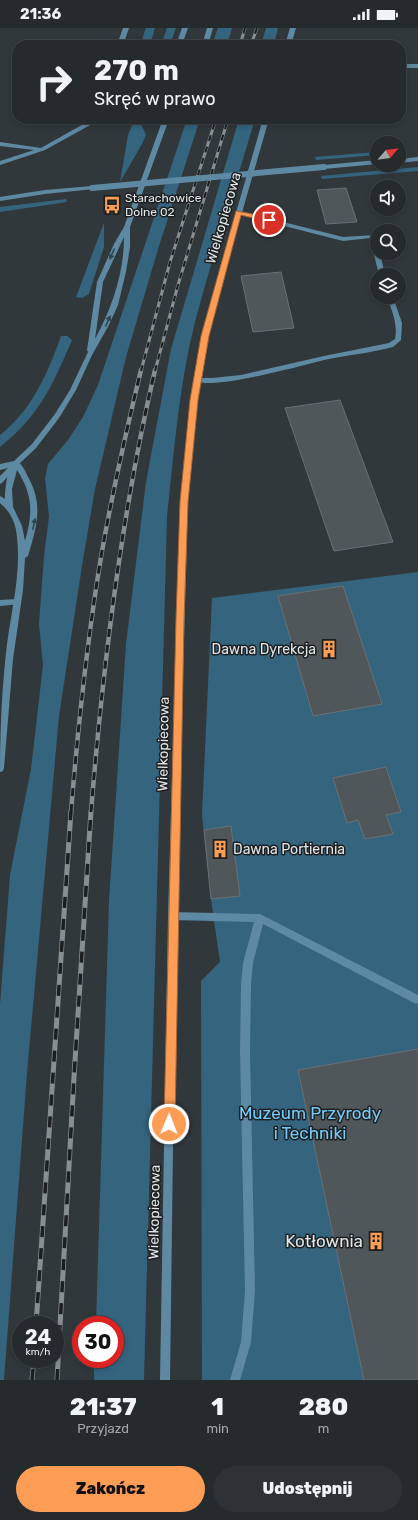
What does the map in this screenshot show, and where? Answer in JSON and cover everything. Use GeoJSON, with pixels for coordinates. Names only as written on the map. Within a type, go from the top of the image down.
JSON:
{"type":"FeatureCollection","features":[{"type":"Feature","properties":{"kind":"street"},"geometry":{"type":"LineString","coordinates":[[122,40],[126,28]]}},
{"type":"Feature","properties":{"kind":"street"},"geometry":{"type":"LineString","coordinates":[[181,40],[185,28]]}},
{"type":"Feature","properties":{"kind":"street"},"geometry":{"type":"LineString","coordinates":[[206,40],[210,28]]}},
{"type":"Feature","properties":{"kind":"street"},"geometry":{"type":"LineString","coordinates":[[289,40],[293,28]]}},
{"type":"Feature","properties":{"kind":"street"},"geometry":{"type":"LineString","coordinates":[[406,66],[418,66]]}},
{"type":"Feature","properties":{"kind":"street"},"geometry":{"type":"LineString","coordinates":[[0,163],[43,149],[87,124]]}},
{"type":"Feature","properties":{"kind":"street"},"geometry":{"type":"LineString","coordinates":[[90,355],[93,324],[100,282],[117,244],[127,227],[164,124]]}},
{"type":"Feature","properties":{"kind":"street","name":"Wielkopiecowa"},"geometry":{"type":"LineString","coordinates":[[165,1380],[172,916],[184,502],[197,380],[205,336],[265,124]]}},
{"type":"Feature","properties":{"kind":"street"},"geometry":{"type":"LineString","coordinates":[[0,144],[43,149]]}},
{"type":"Feature","properties":{"kind":"street"},"geometry":{"type":"LineString","coordinates":[[406,160],[418,159]]}},
{"type":"Feature","properties":{"kind":"street"},"geometry":{"type":"LineString","coordinates":[[0,199],[45,192],[370,163]]}},
{"type":"Feature","properties":{"kind":"street"},"geometry":{"type":"LineString","coordinates":[[239,213],[343,239],[373,236],[380,268]]}},
{"type":"Feature","properties":{"kind":"street"},"geometry":{"type":"LineString","coordinates":[[0,481],[34,446],[54,421],[73,390],[106,325],[115,305],[123,272],[127,247],[127,227]]}},
{"type":"Feature","properties":{"kind":"street"},"geometry":{"type":"LineString","coordinates":[[197,380],[212,381],[244,376],[317,359],[391,345],[398,340],[400,331],[399,322],[393,304]]}},
{"type":"Feature","properties":{"kind":"street"},"geometry":{"type":"LineString","coordinates":[[0,467],[16,463]]}},
{"type":"Feature","properties":{"kind":"street"},"geometry":{"type":"LineString","coordinates":[[10,507],[8,483],[16,463]]}},
{"type":"Feature","properties":{"kind":"street"},"geometry":{"type":"LineString","coordinates":[[16,463],[26,477],[34,494],[36,514],[32,532],[22,561]]}},
{"type":"Feature","properties":{"kind":"street"},"geometry":{"type":"LineString","coordinates":[[0,499],[10,507],[17,518],[21,537],[22,561],[11,644],[0,768]]}},
{"type":"Feature","properties":{"kind":"street"},"geometry":{"type":"LineString","coordinates":[[0,603],[17,602]]}},
{"type":"Feature","properties":{"kind":"street"},"geometry":{"type":"LineString","coordinates":[[172,916],[260,918],[416,999]]}},
{"type":"Feature","properties":{"kind":"street"},"geometry":{"type":"LineString","coordinates":[[236,1380],[246,1342],[250,1292],[245,1051],[246,985],[248,963],[260,918]]}},
{"type":"Feature","properties":{"kind":"green space"},"geometry":{"type":"Polygon","coordinates":[[[146,28],[155,28],[151,40],[142,40],[146,28]]]}},
{"type":"Feature","properties":{"kind":"green space"},"geometry":{"type":"Polygon","coordinates":[[[167,28],[176,28],[172,40],[163,40],[167,28]]]}},
{"type":"Feature","properties":{"kind":"green space"},"geometry":{"type":"Polygon","coordinates":[[[218,28],[232,28],[228,40],[214,40],[218,28]]]}},
{"type":"Feature","properties":{"kind":"green space"},"geometry":{"type":"Polygon","coordinates":[[[266,28],[278,28],[275,40],[262,40],[266,28]]]}},
{"type":"Feature","properties":{"kind":"green space"},"geometry":{"type":"Polygon","coordinates":[[[133,124],[139,124],[142,126],[146,135],[120,182],[128,135],[133,124]]]}},
{"type":"Feature","properties":{"kind":"green space"},"geometry":{"type":"Polygon","coordinates":[[[185,124],[198,124],[159,246],[126,357],[95,489],[82,566],[59,716],[27,1073],[4,1380],[0,1380],[0,1004],[10,875],[31,769],[43,665],[39,624],[44,556],[49,517],[45,478],[48,464],[68,440],[83,417],[98,385],[185,124]]]}},
{"type":"Feature","properties":{"kind":"green space"},"geometry":{"type":"Polygon","coordinates":[[[238,124],[253,124],[209,271],[189,346],[178,419],[167,516],[144,1380],[94,1380],[94,1368],[124,1368],[124,1316],[96,1316],[109,901],[126,644],[146,482],[171,349],[238,124]]]}},
{"type":"Feature","properties":{"kind":"green space"},"geometry":{"type":"Polygon","coordinates":[[[370,153],[370,156],[316,160],[315,157],[370,153]]]}},
{"type":"Feature","properties":{"kind":"green space"},"geometry":{"type":"Polygon","coordinates":[[[418,167],[418,171],[406,172],[406,168],[418,167]]]}},
{"type":"Feature","properties":{"kind":"green space"},"geometry":{"type":"Polygon","coordinates":[[[370,171],[406,172],[322,179],[321,176],[370,171]]]}},
{"type":"Feature","properties":{"kind":"green space"},"geometry":{"type":"Polygon","coordinates":[[[66,199],[67,202],[0,212],[0,207],[66,199]]]}},
{"type":"Feature","properties":{"kind":"green space"},"geometry":{"type":"Polygon","coordinates":[[[104,223],[104,247],[89,294],[82,298],[76,297],[104,223]]]}},
{"type":"Feature","properties":{"kind":"green space"},"geometry":{"type":"Polygon","coordinates":[[[61,336],[67,336],[72,340],[44,399],[14,435],[0,447],[0,435],[21,414],[38,390],[61,336]]]}},
{"type":"Feature","properties":{"kind":"green space","name":"Muzeum Przyrody i Techniki"},"geometry":{"type":"Polygon","coordinates":[[[418,572],[418,1380],[202,1380],[201,981],[220,962],[211,899],[202,815],[212,598],[418,572]]]}},
{"type":"Feature","properties":{"kind":"building"},"geometry":{"type":"Polygon","coordinates":[[[346,188],[357,222],[326,224],[317,190],[346,188]]]}},
{"type":"Feature","properties":{"kind":"building"},"geometry":{"type":"Polygon","coordinates":[[[281,272],[294,328],[253,332],[241,276],[281,272]]]}},
{"type":"Feature","properties":{"kind":"building"},"geometry":{"type":"Polygon","coordinates":[[[340,400],[393,542],[334,551],[285,408],[340,400]]]}},
{"type":"Feature","properties":{"kind":"building","name":"Dawna Dyrekcja"},"geometry":{"type":"Polygon","coordinates":[[[343,586],[382,704],[313,716],[278,596],[343,586]]]}},
{"type":"Feature","properties":{"kind":"building"},"geometry":{"type":"Polygon","coordinates":[[[386,767],[401,812],[386,815],[393,834],[365,839],[358,820],[347,823],[333,778],[386,767]]]}},
{"type":"Feature","properties":{"kind":"building","name":"Dawna Portiernia"},"geometry":{"type":"Polygon","coordinates":[[[231,826],[240,896],[211,899],[204,830],[231,826]]]}},
{"type":"Feature","properties":{"kind":"building","name":"Kotłownia"},"geometry":{"type":"Polygon","coordinates":[[[418,1049],[418,1380],[364,1380],[298,1070],[418,1049]]]}},
{"type":"Feature","properties":{"kind":"railway"},"geometry":{"type":"LineString","coordinates":[[241,40],[245,28]]}},
{"type":"Feature","properties":{"kind":"railway"},"geometry":{"type":"LineString","coordinates":[[253,40],[257,28]]}},
{"type":"Feature","properties":{"kind":"railway"},"geometry":{"type":"LineString","coordinates":[[141,371],[170,262],[214,124]]}},
{"type":"Feature","properties":{"kind":"railway"},"geometry":{"type":"LineString","coordinates":[[155,371],[178,285],[226,124]]}},
{"type":"Feature","properties":{"kind":"railway"},"geometry":{"type":"LineString","coordinates":[[71,812],[83,684],[91,620],[105,533],[141,370]]}},
{"type":"Feature","properties":{"kind":"railway"},"geometry":{"type":"LineString","coordinates":[[91,812],[101,701],[115,590],[132,479],[155,370]]}},
{"type":"Feature","properties":{"kind":"railway"},"geometry":{"type":"LineString","coordinates":[[37,1316],[71,811]]}},
{"type":"Feature","properties":{"kind":"railway"},"geometry":{"type":"LineString","coordinates":[[57,1380],[91,811]]}},
{"type":"Feature","properties":{"kind":"railway"},"geometry":{"type":"LineString","coordinates":[[32,1380],[33,1368]]}},
{"type":"Feature","properties":{"kind":"place","name":"Starachowice Dolne 02"},"geometry":{"type":"Point","coordinates":[112,205]}},
{"type":"Feature","properties":{"kind":"place","name":"Dawna Dyrekcja"},"geometry":{"type":"Point","coordinates":[329,649]}},
{"type":"Feature","properties":{"kind":"place","name":"Dawna Portiernia"},"geometry":{"type":"Point","coordinates":[220,849]}},
{"type":"Feature","properties":{"kind":"place","name":"Kotłownia"},"geometry":{"type":"Point","coordinates":[376,1241]}},
{"type":"Feature","properties":{"kind":"route"},"geometry":{"type":"LineString","coordinates":[[169,1124],[172,916],[184,502],[194,400],[205,336],[239,213],[258,216],[269,220]]}}]}
